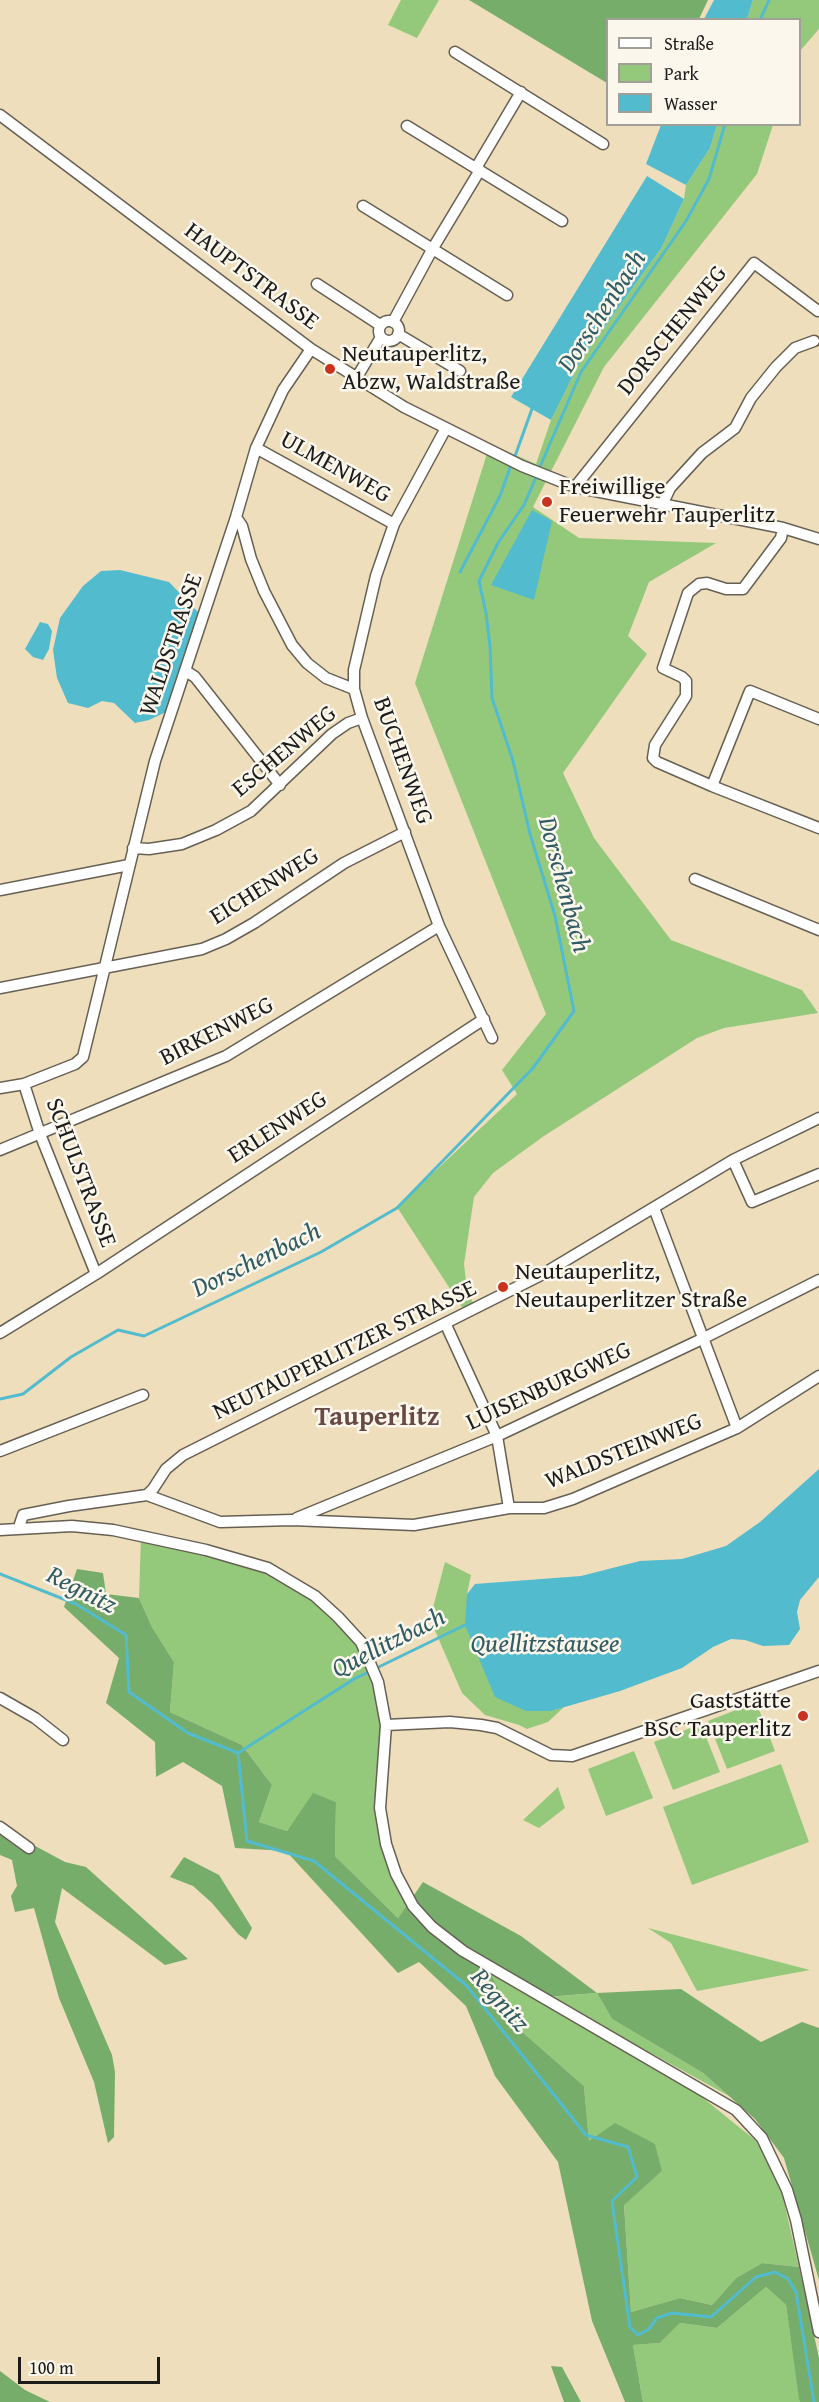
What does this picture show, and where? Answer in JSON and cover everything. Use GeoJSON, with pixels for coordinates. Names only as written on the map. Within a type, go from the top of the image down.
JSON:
{"type":"FeatureCollection","features":[{"type":"Feature","properties":{"kind":"street"},"geometry":{"type":"LineString","coordinates":[[455,52],[603,144]]}},
{"type":"Feature","properties":{"kind":"street"},"geometry":{"type":"LineString","coordinates":[[393,322],[521,92]]}},
{"type":"Feature","properties":{"kind":"street","name":"HAUPTSTRASSE"},"geometry":{"type":"LineString","coordinates":[[0,115],[311,349],[404,407],[504,458],[575,487],[783,528],[819,539]]}},
{"type":"Feature","properties":{"kind":"street"},"geometry":{"type":"LineString","coordinates":[[407,126],[562,221]]}},
{"type":"Feature","properties":{"kind":"street"},"geometry":{"type":"LineString","coordinates":[[363,206],[507,295]]}},
{"type":"Feature","properties":{"kind":"street","name":"DORSCHENWEG"},"geometry":{"type":"LineString","coordinates":[[575,487],[754,263],[818,310]]}},
{"type":"Feature","properties":{"kind":"street"},"geometry":{"type":"LineString","coordinates":[[317,284],[380,325]]}},
{"type":"Feature","properties":{"kind":"street"},"geometry":{"type":"LineString","coordinates":[[386,321],[393,322],[398,327],[398,334],[393,340],[383,339],[379,332],[380,325],[386,321]]}},
{"type":"Feature","properties":{"kind":"street"},"geometry":{"type":"LineString","coordinates":[[398,334],[460,371]]}},
{"type":"Feature","properties":{"kind":"street"},"geometry":{"type":"LineString","coordinates":[[360,379],[383,339]]}},
{"type":"Feature","properties":{"kind":"street"},"geometry":{"type":"LineString","coordinates":[[662,505],[670,488],[697,459],[735,428],[751,398],[776,367],[795,348],[814,341]]}},
{"type":"Feature","properties":{"kind":"street","name":"WALDSTRASSE"},"geometry":{"type":"LineString","coordinates":[[24,1084],[75,1064],[83,1057],[154,761],[186,671],[256,448],[283,390],[311,349]]}},
{"type":"Feature","properties":{"kind":"street","name":"BUCHENWEG"},"geometry":{"type":"LineString","coordinates":[[446,428],[394,524],[376,576],[363,626],[354,670],[354,689],[362,718],[439,926],[492,1038]]}},
{"type":"Feature","properties":{"kind":"street","name":"ULMENWEG"},"geometry":{"type":"LineString","coordinates":[[256,448],[394,524]]}},
{"type":"Feature","properties":{"kind":"street"},"geometry":{"type":"LineString","coordinates":[[236,517],[242,526],[251,559],[264,591],[292,645],[326,678],[354,689]]}},
{"type":"Feature","properties":{"kind":"street"},"geometry":{"type":"LineString","coordinates":[[783,528],[780,538],[743,589],[726,589],[707,583],[699,584],[688,593],[663,668],[686,681],[686,696],[655,745],[653,758],[657,762],[712,786],[819,828]]}},
{"type":"Feature","properties":{"kind":"street"},"geometry":{"type":"LineString","coordinates":[[186,671],[195,677],[280,785]]}},
{"type":"Feature","properties":{"kind":"street"},"geometry":{"type":"LineString","coordinates":[[712,786],[750,692],[819,719]]}},
{"type":"Feature","properties":{"kind":"street","name":"ESCHENWEG"},"geometry":{"type":"LineString","coordinates":[[133,848],[149,849],[182,844],[216,830],[251,811],[332,734],[348,723],[362,718]]}},
{"type":"Feature","properties":{"kind":"street","name":"EICHENWEG"},"geometry":{"type":"LineString","coordinates":[[0,988],[202,949],[226,939],[344,863],[405,832]]}},
{"type":"Feature","properties":{"kind":"street"},"geometry":{"type":"LineString","coordinates":[[0,891],[129,865]]}},
{"type":"Feature","properties":{"kind":"street"},"geometry":{"type":"LineString","coordinates":[[694,879],[819,930]]}},
{"type":"Feature","properties":{"kind":"street","name":"BIRKENWEG"},"geometry":{"type":"LineString","coordinates":[[0,1150],[226,1056],[439,926]]}},
{"type":"Feature","properties":{"kind":"street","name":"ERLENWEG"},"geometry":{"type":"LineString","coordinates":[[96,1274],[160,1229],[484,1019]]}},
{"type":"Feature","properties":{"kind":"street"},"geometry":{"type":"LineString","coordinates":[[0,1088],[24,1084]]}},
{"type":"Feature","properties":{"kind":"street","name":"SCHULSTRASSE"},"geometry":{"type":"LineString","coordinates":[[0,1333],[96,1274],[40,1134],[24,1084]]}},
{"type":"Feature","properties":{"kind":"street","name":"NEUTAUPERLITZER STRASSE"},"geometry":{"type":"LineString","coordinates":[[147,1495],[166,1469],[183,1455],[446,1325],[543,1274],[732,1160],[819,1118]]}},
{"type":"Feature","properties":{"kind":"street"},"geometry":{"type":"LineString","coordinates":[[732,1160],[752,1202],[819,1174]]}},
{"type":"Feature","properties":{"kind":"street"},"geometry":{"type":"LineString","coordinates":[[654,1208],[737,1428]]}},
{"type":"Feature","properties":{"kind":"street","name":"LUISENBURGWEG"},"geometry":{"type":"LineString","coordinates":[[292,1520],[497,1436],[702,1339],[819,1280]]}},
{"type":"Feature","properties":{"kind":"street"},"geometry":{"type":"LineString","coordinates":[[446,1325],[497,1436],[509,1508]]}},
{"type":"Feature","properties":{"kind":"street","name":"WALDSTEINWEG"},"geometry":{"type":"LineString","coordinates":[[147,1495],[220,1522],[292,1520],[414,1525],[509,1508],[544,1508],[573,1499],[737,1428],[819,1376]]}},
{"type":"Feature","properties":{"kind":"street"},"geometry":{"type":"LineString","coordinates":[[0,1451],[143,1395]]}},
{"type":"Feature","properties":{"kind":"street"},"geometry":{"type":"LineString","coordinates":[[19,1527],[23,1515],[147,1495]]}},
{"type":"Feature","properties":{"kind":"street"},"geometry":{"type":"LineString","coordinates":[[0,1530],[19,1527],[72,1526],[113,1530],[163,1539],[268,1568],[315,1596],[338,1617],[361,1642],[378,1682],[386,1725],[380,1808],[386,1844],[396,1874],[413,1905],[432,1927],[463,1951],[736,2110],[762,2138],[787,2190],[796,2220],[819,2332]]}},
{"type":"Feature","properties":{"kind":"street"},"geometry":{"type":"LineString","coordinates":[[386,1725],[450,1722],[481,1725],[497,1728],[551,1755],[572,1756],[817,1670]]}},
{"type":"Feature","properties":{"kind":"street"},"geometry":{"type":"LineString","coordinates":[[0,1698],[35,1718],[63,1740]]}},
{"type":"Feature","properties":{"kind":"street"},"geometry":{"type":"LineString","coordinates":[[0,1827],[29,1848]]}},
{"type":"Feature","properties":{"kind":"green space"},"geometry":{"type":"Polygon","coordinates":[[[401,0],[439,0],[417,38],[388,25],[401,0]]]}},
{"type":"Feature","properties":{"kind":"green space"},"geometry":{"type":"Polygon","coordinates":[[[469,0],[708,0],[699,18],[606,18],[606,82],[469,0]]]}},
{"type":"Feature","properties":{"kind":"green space"},"geometry":{"type":"Polygon","coordinates":[[[753,0],[819,0],[819,29],[801,50],[801,18],[747,18],[753,0]]]}},
{"type":"Feature","properties":{"kind":"green space"},"geometry":{"type":"Polygon","coordinates":[[[717,126],[773,126],[757,174],[604,367],[533,507],[579,538],[716,543],[649,582],[628,636],[647,654],[563,773],[594,838],[671,940],[802,990],[818,1013],[724,1028],[697,1038],[544,1136],[493,1173],[474,1197],[464,1264],[467,1290],[475,1307],[465,1312],[397,1207],[517,1094],[502,1070],[546,1014],[415,683],[490,444],[536,464],[551,420],[581,360],[662,247],[684,199],[686,185],[710,148],[717,126]]]}},
{"type":"Feature","properties":{"kind":"green space"},"geometry":{"type":"Polygon","coordinates":[[[141,1536],[240,1557],[340,1615],[380,1682],[383,1808],[388,1843],[399,1874],[413,1897],[398,1918],[335,1856],[336,1802],[313,1794],[287,1831],[259,1822],[272,1785],[242,1745],[170,1712],[174,1662],[152,1627],[139,1598],[141,1536]]]}},
{"type":"Feature","properties":{"kind":"green space"},"geometry":{"type":"Polygon","coordinates":[[[445,1562],[471,1575],[467,1594],[551,1711],[564,1707],[548,1722],[527,1729],[485,1715],[462,1693],[430,1619],[445,1562]]]}},
{"type":"Feature","properties":{"kind":"green space"},"geometry":{"type":"Polygon","coordinates":[[[77,1569],[103,1573],[106,1594],[139,1598],[152,1627],[174,1662],[170,1712],[242,1745],[272,1785],[259,1822],[287,1831],[313,1793],[336,1802],[335,1856],[398,1918],[423,1882],[521,1936],[597,1993],[533,1998],[490,1973],[520,2030],[584,2086],[589,2141],[615,2123],[655,2144],[662,2171],[624,2205],[631,2312],[680,2298],[712,2305],[736,2278],[762,2263],[799,2267],[819,2358],[819,2402],[800,2402],[786,2305],[766,2287],[717,2328],[680,2323],[660,2343],[633,2345],[643,2402],[625,2402],[592,2321],[558,2162],[495,2076],[466,2006],[419,1962],[398,1973],[286,1851],[235,1848],[222,1786],[183,1762],[156,1777],[155,1742],[106,1703],[119,1658],[64,1607],[77,1569]]]}},
{"type":"Feature","properties":{"kind":"green space"},"geometry":{"type":"Polygon","coordinates":[[[756,1702],[775,1751],[727,1769],[708,1721],[756,1702]]]}},
{"type":"Feature","properties":{"kind":"green space"},"geometry":{"type":"Polygon","coordinates":[[[701,1724],[720,1772],[673,1790],[654,1742],[701,1724]]]}},
{"type":"Feature","properties":{"kind":"green space"},"geometry":{"type":"Polygon","coordinates":[[[634,1751],[653,1798],[606,1816],[588,1769],[634,1751]]]}},
{"type":"Feature","properties":{"kind":"green space"},"geometry":{"type":"Polygon","coordinates":[[[781,1764],[809,1842],[692,1885],[663,1807],[781,1764]]]}},
{"type":"Feature","properties":{"kind":"green space"},"geometry":{"type":"Polygon","coordinates":[[[558,1787],[565,1808],[539,1828],[523,1820],[558,1787]]]}},
{"type":"Feature","properties":{"kind":"green space"},"geometry":{"type":"Polygon","coordinates":[[[0,1827],[65,1862],[86,1867],[188,1959],[165,1965],[62,1888],[55,1922],[112,2055],[115,2072],[114,2137],[108,2143],[94,2082],[59,1998],[34,1908],[15,1912],[11,1896],[17,1886],[12,1860],[0,1855],[0,1827]]]}},
{"type":"Feature","properties":{"kind":"green space"},"geometry":{"type":"Polygon","coordinates":[[[184,1857],[219,1875],[252,1928],[246,1940],[193,1886],[170,1877],[184,1857]]]}},
{"type":"Feature","properties":{"kind":"green space"},"geometry":{"type":"Polygon","coordinates":[[[648,1928],[810,1970],[697,1991],[671,1943],[648,1928]]]}},
{"type":"Feature","properties":{"kind":"green space"},"geometry":{"type":"Polygon","coordinates":[[[489,1972],[697,2093],[755,2140],[770,2162],[782,2193],[799,2267],[762,2263],[736,2278],[712,2305],[680,2298],[631,2312],[624,2204],[662,2171],[589,2142],[584,2086],[520,2030],[489,1972]]]}},
{"type":"Feature","properties":{"kind":"green space"},"geometry":{"type":"Polygon","coordinates":[[[681,1989],[761,2042],[802,2022],[819,2028],[819,2280],[784,2158],[755,2119],[703,2073],[612,2019],[597,1993],[681,1989]]]}},
{"type":"Feature","properties":{"kind":"green space"},"geometry":{"type":"Polygon","coordinates":[[[597,1993],[612,2019],[703,2073],[729,2096],[549,1997],[597,1993]]]}},
{"type":"Feature","properties":{"kind":"green space"},"geometry":{"type":"Polygon","coordinates":[[[766,2287],[786,2305],[800,2402],[643,2402],[633,2345],[660,2343],[680,2323],[717,2328],[766,2287]]]}},
{"type":"Feature","properties":{"kind":"green space"},"geometry":{"type":"Polygon","coordinates":[[[551,2366],[562,2367],[581,2402],[564,2402],[551,2366]]]}},
{"type":"Feature","properties":{"kind":"green space"},"geometry":{"type":"Polygon","coordinates":[[[0,2371],[25,2390],[50,2402],[0,2402],[0,2371]]]}},
{"type":"Feature","properties":{"kind":"water"},"geometry":{"type":"Polygon","coordinates":[[[714,0],[753,0],[747,18],[705,18],[714,0]]]}},
{"type":"Feature","properties":{"kind":"water"},"geometry":{"type":"Polygon","coordinates":[[[661,126],[717,126],[710,148],[686,185],[646,164],[661,126]]]}},
{"type":"Feature","properties":{"kind":"water"},"geometry":{"type":"Polygon","coordinates":[[[647,176],[684,199],[662,247],[581,360],[551,420],[511,397],[647,176]]]}},
{"type":"Feature","properties":{"kind":"water"},"geometry":{"type":"Polygon","coordinates":[[[532,510],[552,521],[534,600],[491,585],[532,510]]]}},
{"type":"Feature","properties":{"kind":"water"},"geometry":{"type":"Polygon","coordinates":[[[120,570],[169,582],[200,614],[168,711],[149,720],[135,723],[114,703],[102,701],[88,708],[68,703],[57,678],[53,650],[60,618],[83,586],[101,571],[120,570]]]}},
{"type":"Feature","properties":{"kind":"water"},"geometry":{"type":"Polygon","coordinates":[[[40,622],[48,624],[52,631],[49,649],[43,660],[33,657],[25,649],[40,622]]]}},
{"type":"Feature","properties":{"kind":"water","name":"Quellitzstausee"},"geometry":{"type":"Polygon","coordinates":[[[819,1469],[819,1577],[800,1600],[797,1612],[800,1629],[789,1645],[763,1646],[745,1640],[731,1639],[713,1647],[682,1668],[620,1691],[551,1711],[526,1711],[495,1697],[465,1625],[467,1594],[475,1584],[581,1576],[640,1561],[682,1559],[726,1546],[760,1522],[819,1469]]]}},
{"type":"Feature","properties":{"kind":"waterway","name":"Dorschenbach"},"geometry":{"type":"LineString","coordinates":[[761,18],[769,0]]}},
{"type":"Feature","properties":{"kind":"waterway","name":"Dorschenbach"},"geometry":{"type":"LineString","coordinates":[[539,469],[581,372],[686,221],[709,179],[724,126]]}},
{"type":"Feature","properties":{"kind":"waterway","name":"Dorschenbach"},"geometry":{"type":"LineString","coordinates":[[514,459],[533,406]]}},
{"type":"Feature","properties":{"kind":"waterway","name":"Dorschenbach"},"geometry":{"type":"LineString","coordinates":[[460,572],[500,496],[511,465]]}},
{"type":"Feature","properties":{"kind":"waterway","name":"Dorschenbach"},"geometry":{"type":"LineString","coordinates":[[0,1399],[23,1394],[71,1357],[118,1330],[144,1336],[321,1252],[397,1208],[533,1068],[574,1011],[555,916],[530,834],[513,761],[492,698],[490,646],[479,581],[498,543],[524,505],[537,475]]}},
{"type":"Feature","properties":{"kind":"waterway","name":"Regnitz"},"geometry":{"type":"LineString","coordinates":[[0,1574],[76,1604],[126,1635],[129,1692],[188,1733],[238,1753],[247,1841],[314,1861],[467,1986],[586,2135],[628,2147],[637,2177],[612,2201],[630,2327],[638,2335],[649,2329],[657,2318],[672,2313],[711,2317],[756,2277],[775,2272],[788,2279],[796,2292],[814,2402]]}},
{"type":"Feature","properties":{"kind":"waterway","name":"Quellitzbach"},"geometry":{"type":"LineString","coordinates":[[238,1753],[354,1679],[469,1625]]}},
{"type":"Feature","properties":{"kind":"place","name":"Neutauperlitz, Abzw, Waldstraße"},"geometry":{"type":"Point","coordinates":[330,369]}},
{"type":"Feature","properties":{"kind":"place","name":"Freiwillige Feuerwehr Tauperlitz"},"geometry":{"type":"Point","coordinates":[547,502]}},
{"type":"Feature","properties":{"kind":"place","name":"Neutauperlitz, Neutauperlitzer Straße"},"geometry":{"type":"Point","coordinates":[503,1287]}},
{"type":"Feature","properties":{"kind":"place","name":"Gaststätte BSC Tauperlitz"},"geometry":{"type":"Point","coordinates":[803,1716]}},
{"type":"Feature","properties":{"kind":"district","name":"Tauperlitz"},"geometry":{"type":"Point","coordinates":[377,1418]}}]}
